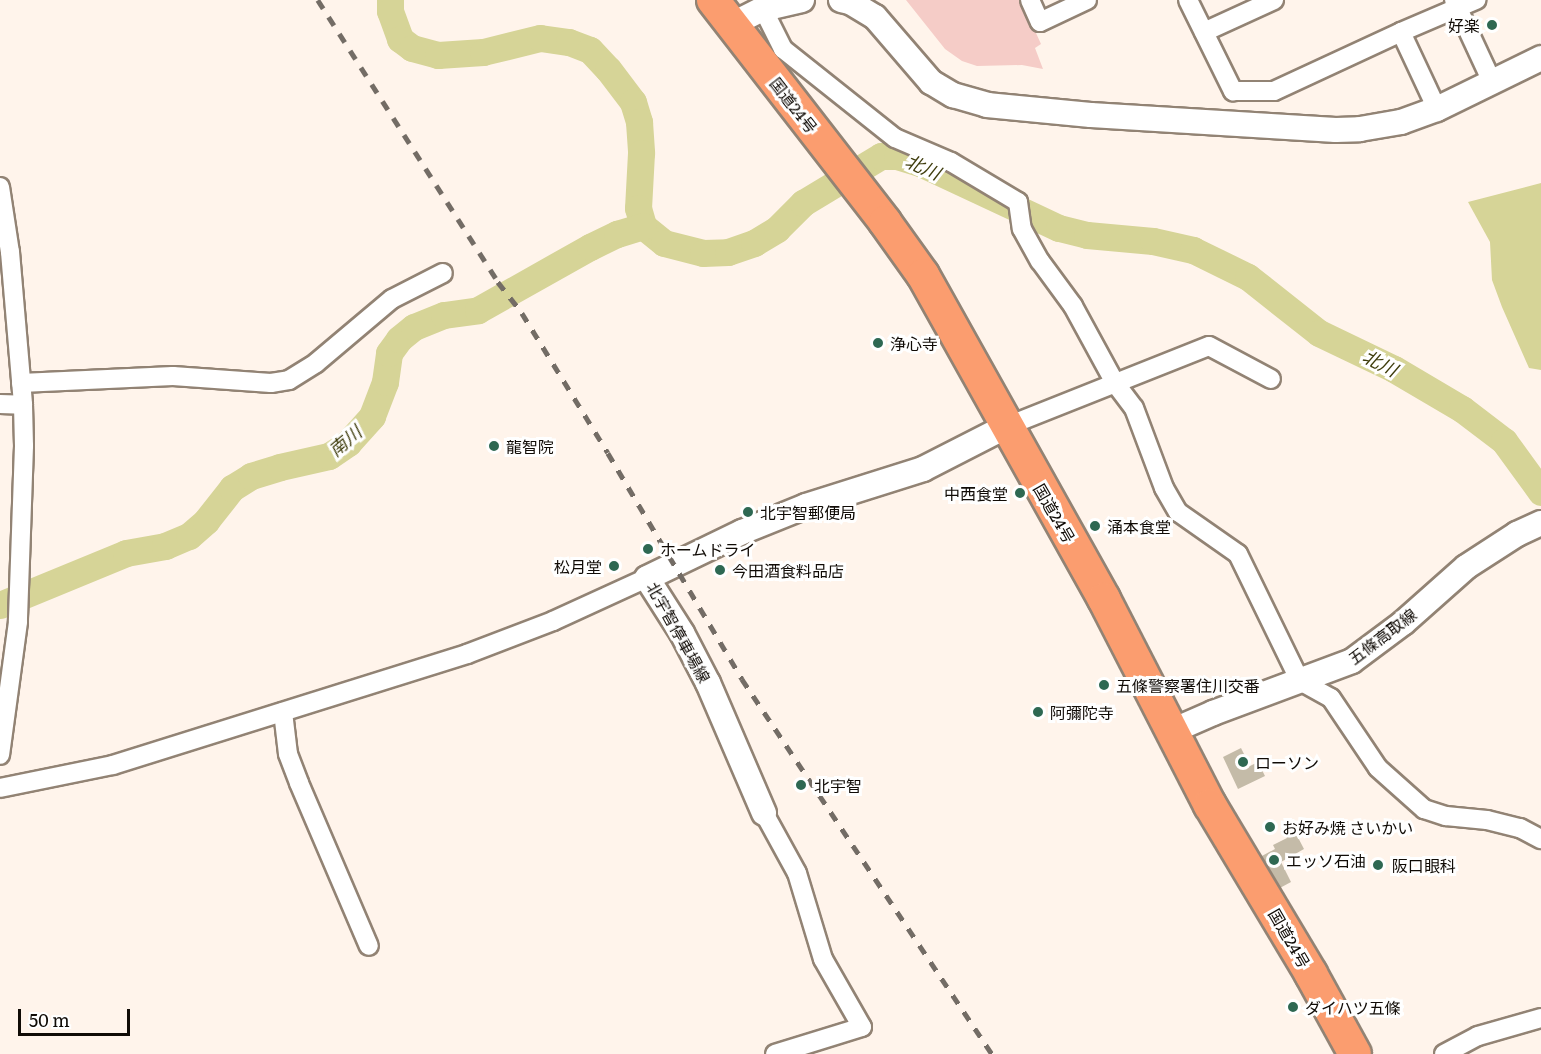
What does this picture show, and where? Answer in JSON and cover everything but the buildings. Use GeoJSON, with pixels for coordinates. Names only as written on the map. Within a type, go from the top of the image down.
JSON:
{"type":"FeatureCollection","features":[{"type":"Feature","properties":{"kind":"highway","name":"国道24号"},"geometry":{"type":"LineString","coordinates":[[713,0],[923,275],[1005,427],[1104,599],[1210,804],[1311,974],[1355,1054]]}},
{"type":"Feature","properties":{"kind":"main road"},"geometry":{"type":"LineString","coordinates":[[731,25],[761,4],[802,0]]}},
{"type":"Feature","properties":{"kind":"main road"},"geometry":{"type":"LineString","coordinates":[[841,0],[850,2],[874,17],[931,82],[953,95],[987,105],[1091,115],[1336,130],[1360,129],[1401,122],[1437,109],[1541,58]]}},
{"type":"Feature","properties":{"kind":"main road","name":"北宇智停車場線"},"geometry":{"type":"LineString","coordinates":[[764,813],[708,683],[682,633],[647,578],[742,532],[796,510],[922,469],[1005,427]]}},
{"type":"Feature","properties":{"kind":"main road","name":"五條高取線"},"geometry":{"type":"LineString","coordinates":[[1172,731],[1352,662],[1403,623],[1466,567],[1517,534],[1540,524]]}},
{"type":"Feature","properties":{"kind":"street"},"geometry":{"type":"LineString","coordinates":[[1030,0],[1040,22],[1087,0]]}},
{"type":"Feature","properties":{"kind":"street"},"geometry":{"type":"LineString","coordinates":[[1188,0],[1233,91],[1274,91],[1401,33],[1456,4],[1476,0]]}},
{"type":"Feature","properties":{"kind":"street"},"geometry":{"type":"LineString","coordinates":[[1204,32],[1274,0]]}},
{"type":"Feature","properties":{"kind":"street"},"geometry":{"type":"LineString","coordinates":[[761,4],[783,49],[895,138],[951,162],[1018,202],[1022,229],[1040,261],[1073,306],[1115,383],[1134,408],[1164,488],[1178,512],[1238,554],[1300,681],[1331,698],[1378,768],[1424,809],[1446,816],[1487,820],[1520,828],[1541,839]]}},
{"type":"Feature","properties":{"kind":"street"},"geometry":{"type":"LineString","coordinates":[[1456,4],[1492,82]]}},
{"type":"Feature","properties":{"kind":"street"},"geometry":{"type":"LineString","coordinates":[[1401,33],[1437,109]]}},
{"type":"Feature","properties":{"kind":"street"},"geometry":{"type":"LineString","coordinates":[[0,187],[10,252],[23,405],[18,622],[0,754]]}},
{"type":"Feature","properties":{"kind":"street"},"geometry":{"type":"LineString","coordinates":[[21,383],[173,376],[271,383],[289,380],[316,363],[392,299],[443,273]]}},
{"type":"Feature","properties":{"kind":"street"},"geometry":{"type":"LineString","coordinates":[[1005,427],[1209,346],[1271,379]]}},
{"type":"Feature","properties":{"kind":"street"},"geometry":{"type":"LineString","coordinates":[[0,404],[23,405]]}},
{"type":"Feature","properties":{"kind":"street"},"geometry":{"type":"LineString","coordinates":[[0,788],[113,765],[467,654],[553,621],[647,578]]}},
{"type":"Feature","properties":{"kind":"street"},"geometry":{"type":"LineString","coordinates":[[283,712],[288,754],[369,946]]}},
{"type":"Feature","properties":{"kind":"street"},"geometry":{"type":"LineString","coordinates":[[764,813],[796,873],[823,959],[862,1027],[775,1054]]}},
{"type":"Feature","properties":{"kind":"street"},"geometry":{"type":"LineString","coordinates":[[1444,1054],[1478,1036],[1541,1018]]}},
{"type":"Feature","properties":{"kind":"shaded area"},"geometry":{"type":"Polygon","coordinates":[[[906,0],[1021,0],[1041,44],[1035,48],[1043,69],[1022,65],[977,66],[962,61],[945,49],[906,0]]]}},
{"type":"Feature","properties":{"kind":"shaded area"},"geometry":{"type":"Polygon","coordinates":[[[1541,183],[1541,370],[1529,368],[1502,307],[1492,280],[1490,242],[1468,202],[1541,183]]]}},
{"type":"Feature","properties":{"kind":"waterway","name":"北川"},"geometry":{"type":"LineString","coordinates":[[390,0],[390,11],[400,39],[412,48],[438,55],[483,52],[540,38],[569,42],[590,50],[633,102],[639,122],[641,153],[638,208],[643,226],[664,243],[703,253],[728,252],[754,243],[777,229],[803,203],[881,156],[897,156],[920,163],[1059,228],[1087,235],[1153,241],[1193,250],[1248,277],[1319,333],[1394,369],[1462,409],[1504,441],[1541,492]]}},
{"type":"Feature","properties":{"kind":"waterway","name":"南川"},"geometry":{"type":"LineString","coordinates":[[0,605],[126,553],[165,546],[189,536],[206,521],[232,488],[251,476],[329,456],[348,443],[372,416],[385,382],[389,353],[399,339],[414,327],[444,315],[478,310],[590,247],[617,234],[643,226]]}},
{"type":"Feature","properties":{"kind":"railway"},"geometry":{"type":"LineString","coordinates":[[318,0],[498,282],[522,313],[742,679],[992,1054]]}},
{"type":"Feature","properties":{"kind":"place","name":"好楽"},"geometry":{"type":"Point","coordinates":[1492,25]}},
{"type":"Feature","properties":{"kind":"place","name":"浄心寺"},"geometry":{"type":"Point","coordinates":[878,343]}},
{"type":"Feature","properties":{"kind":"place","name":"龍智院"},"geometry":{"type":"Point","coordinates":[494,446]}},
{"type":"Feature","properties":{"kind":"place","name":"中西食堂"},"geometry":{"type":"Point","coordinates":[1020,493]}},
{"type":"Feature","properties":{"kind":"place","name":"北宇智郵便局"},"geometry":{"type":"Point","coordinates":[748,512]}},
{"type":"Feature","properties":{"kind":"place","name":"涌本食堂"},"geometry":{"type":"Point","coordinates":[1095,526]}},
{"type":"Feature","properties":{"kind":"place","name":"ホームドライ"},"geometry":{"type":"Point","coordinates":[648,549]}},
{"type":"Feature","properties":{"kind":"place","name":"松月堂"},"geometry":{"type":"Point","coordinates":[614,566]}},
{"type":"Feature","properties":{"kind":"place","name":"今田酒食料品店"},"geometry":{"type":"Point","coordinates":[720,570]}},
{"type":"Feature","properties":{"kind":"place","name":"五條警察署住川交番"},"geometry":{"type":"Point","coordinates":[1104,685]}},
{"type":"Feature","properties":{"kind":"place","name":"阿彌陀寺"},"geometry":{"type":"Point","coordinates":[1038,712]}},
{"type":"Feature","properties":{"kind":"place","name":"ローソン"},"geometry":{"type":"Point","coordinates":[1243,762]}},
{"type":"Feature","properties":{"kind":"place","name":"北宇智"},"geometry":{"type":"Point","coordinates":[801,785]}},
{"type":"Feature","properties":{"kind":"place","name":"お好み焼 さいかい"},"geometry":{"type":"Point","coordinates":[1270,827]}},
{"type":"Feature","properties":{"kind":"place","name":"エッソ石油"},"geometry":{"type":"Point","coordinates":[1274,860]}},
{"type":"Feature","properties":{"kind":"place","name":"阪口眼科"},"geometry":{"type":"Point","coordinates":[1378,865]}},
{"type":"Feature","properties":{"kind":"place","name":"ダイハツ五條"},"geometry":{"type":"Point","coordinates":[1293,1007]}}]}
